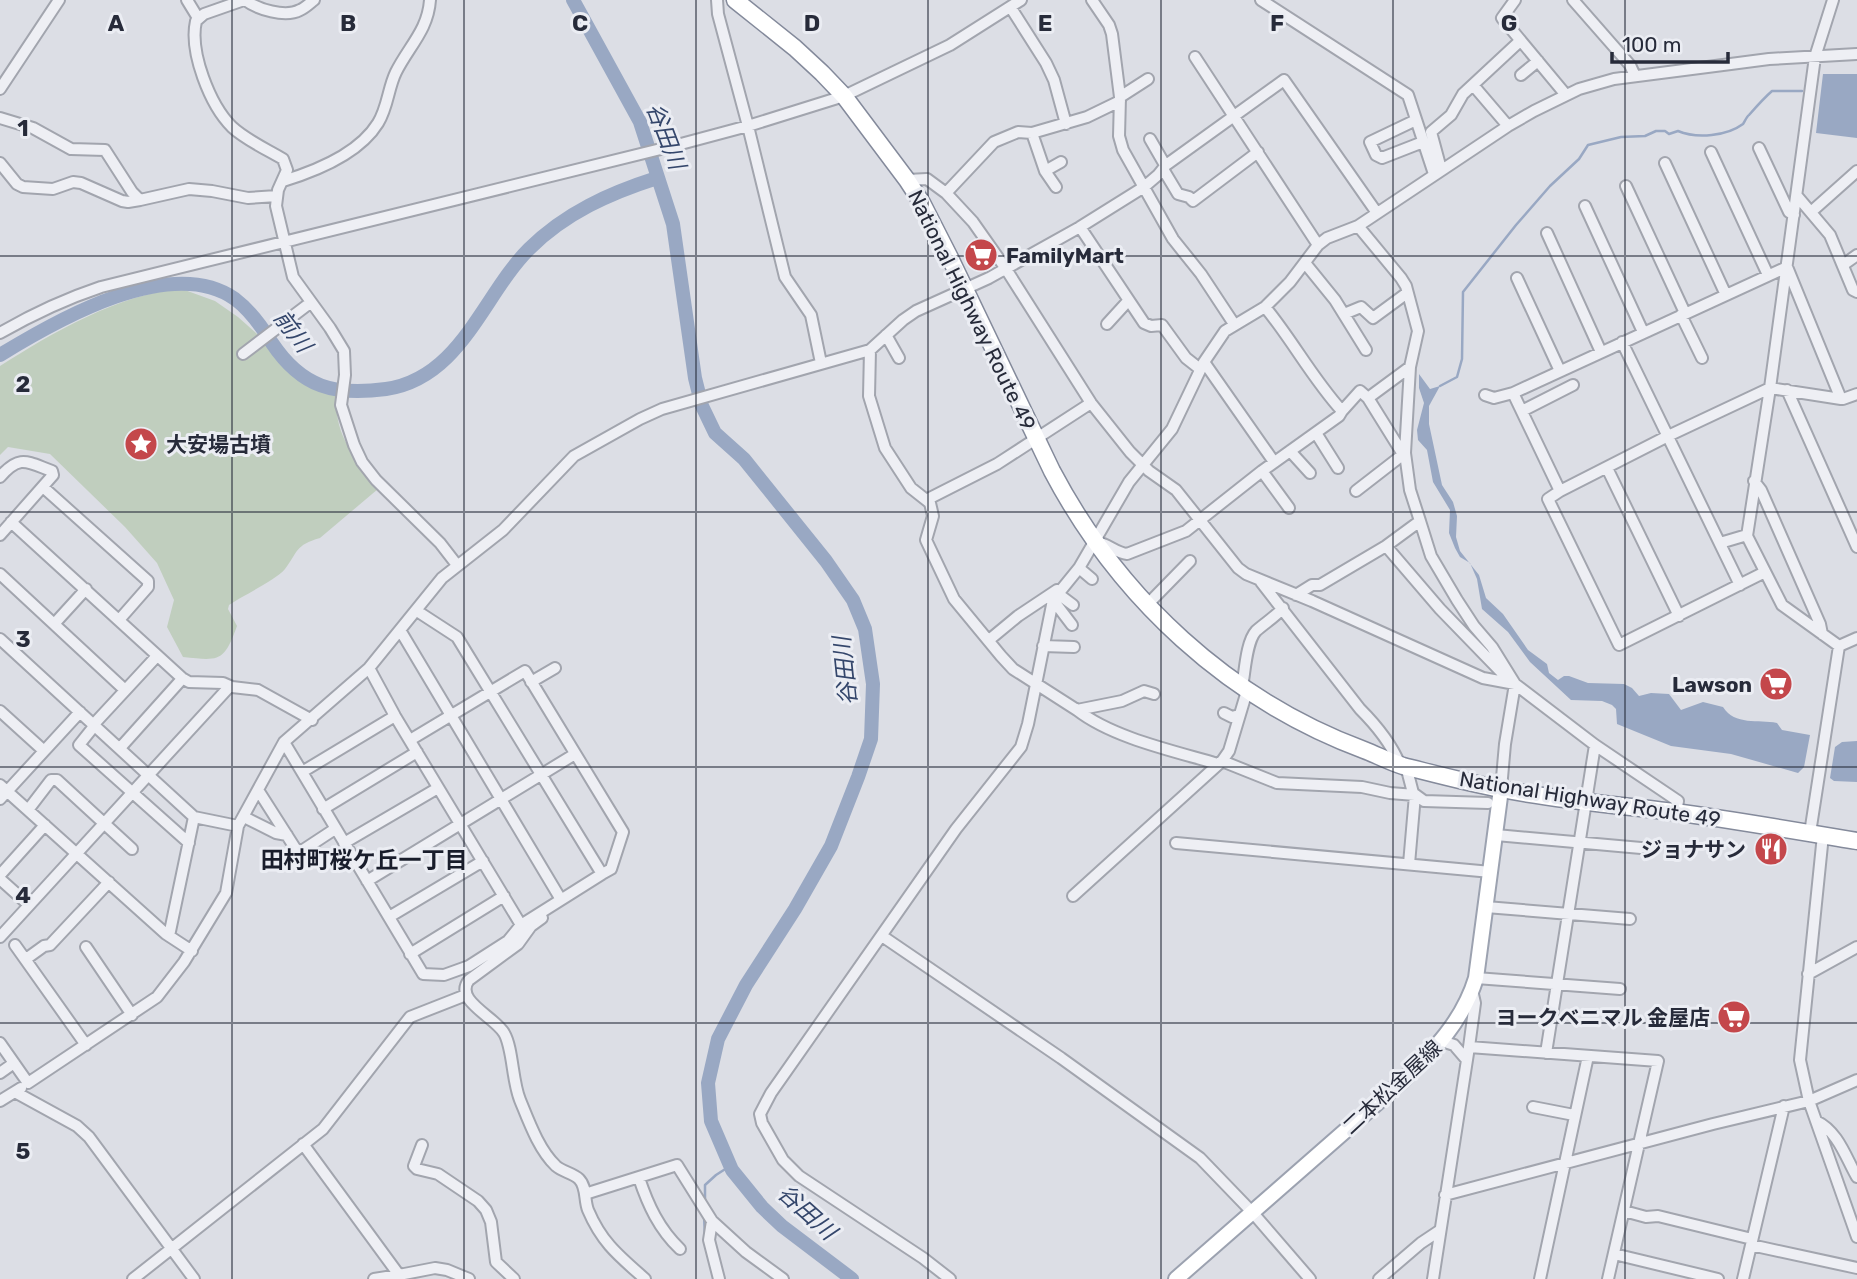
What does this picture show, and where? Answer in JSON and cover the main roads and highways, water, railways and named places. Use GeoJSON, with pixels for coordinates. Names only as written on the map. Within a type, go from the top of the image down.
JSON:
{"type":"FeatureCollection","features":[{"type":"Feature","properties":{"kind":"highway","name":"National Highway Route 49"},"geometry":{"type":"LineString","coordinates":[[735,0],[795,48],[844,96],[907,180],[927,212],[1068,502],[1095,542],[1146,606],[1244,689],[1300,722],[1403,766],[1501,789],[1676,812],[1857,841]]}},
{"type":"Feature","properties":{"kind":"main road","name":"二本松金屋線"},"geometry":{"type":"LineString","coordinates":[[1177,1279],[1401,1083],[1442,1041],[1474,984],[1501,789]]}},
{"type":"Feature","properties":{"kind":"water"},"geometry":{"type":"Polygon","coordinates":[[[1823,74],[1857,74],[1857,138],[1816,133],[1823,74]]]}},
{"type":"Feature","properties":{"kind":"water"},"geometry":{"type":"Polygon","coordinates":[[[1419,374],[1430,389],[1440,386],[1429,406],[1429,424],[1442,485],[1453,502],[1457,516],[1456,537],[1460,551],[1469,562],[1460,557],[1455,548],[1449,533],[1450,510],[1433,482],[1427,450],[1418,440],[1417,430],[1424,403],[1419,388],[1419,374]]]}},
{"type":"Feature","properties":{"kind":"water"},"geometry":{"type":"Polygon","coordinates":[[[1471,564],[1479,575],[1486,598],[1503,614],[1528,650],[1547,664],[1549,673],[1558,680],[1569,676],[1588,683],[1624,684],[1639,696],[1651,693],[1669,694],[1681,710],[1703,702],[1723,707],[1734,717],[1747,721],[1777,723],[1782,730],[1810,735],[1804,767],[1798,773],[1731,754],[1671,746],[1617,724],[1616,709],[1612,705],[1602,701],[1571,700],[1530,662],[1508,632],[1482,609],[1477,579],[1471,564]]]}},
{"type":"Feature","properties":{"kind":"water"},"geometry":{"type":"Polygon","coordinates":[[[1857,741],[1857,782],[1834,781],[1830,778],[1835,747],[1842,742],[1857,741]]]}},
{"type":"Feature","properties":{"kind":"waterway","name":"谷田川"},"geometry":{"type":"LineString","coordinates":[[573,0],[640,122],[673,224],[695,378],[702,406],[715,433],[744,459],[826,561],[853,600],[865,629],[873,684],[871,739],[858,777],[831,846],[795,909],[746,985],[718,1039],[708,1083],[711,1121],[732,1170],[762,1207],[782,1226],[852,1279]]}},
{"type":"Feature","properties":{"kind":"waterway"},"geometry":{"type":"LineString","coordinates":[[1440,386],[1457,377],[1462,359],[1463,292],[1516,225],[1550,186],[1579,159],[1588,145],[1621,137],[1645,136],[1656,131],[1669,134],[1678,131],[1703,135],[1720,134],[1743,124],[1772,91],[1802,91]]}},
{"type":"Feature","properties":{"kind":"waterway","name":"前川"},"geometry":{"type":"LineString","coordinates":[[0,355],[52,325],[115,297],[148,288],[179,284],[209,287],[235,299],[256,320],[283,358],[295,370],[321,386],[368,391],[412,382],[434,369],[452,352],[513,268],[543,236],[589,206],[622,190],[657,178]]}},
{"type":"Feature","properties":{"kind":"waterway"},"geometry":{"type":"LineString","coordinates":[[705,1200],[705,1185],[730,1166]]}},
{"type":"Feature","properties":{"kind":"waterway"},"geometry":{"type":"LineString","coordinates":[[704,1214],[705,1239]]}},
{"type":"Feature","properties":{"kind":"place","name":"FamilyMart"},"geometry":{"type":"Point","coordinates":[981,255]}},
{"type":"Feature","properties":{"kind":"place","name":"大安場古墳"},"geometry":{"type":"Point","coordinates":[141,444]}},
{"type":"Feature","properties":{"kind":"place","name":"Lawson"},"geometry":{"type":"Point","coordinates":[1776,684]}},
{"type":"Feature","properties":{"kind":"place","name":"ジョナサン"},"geometry":{"type":"Point","coordinates":[1771,849]}},
{"type":"Feature","properties":{"kind":"place","name":"ヨークベニマル 金屋店"},"geometry":{"type":"Point","coordinates":[1734,1017]}},
{"type":"Feature","properties":{"kind":"district","name":"田村町桜ケ丘一丁目"},"geometry":{"type":"Point","coordinates":[364,860]}}]}
